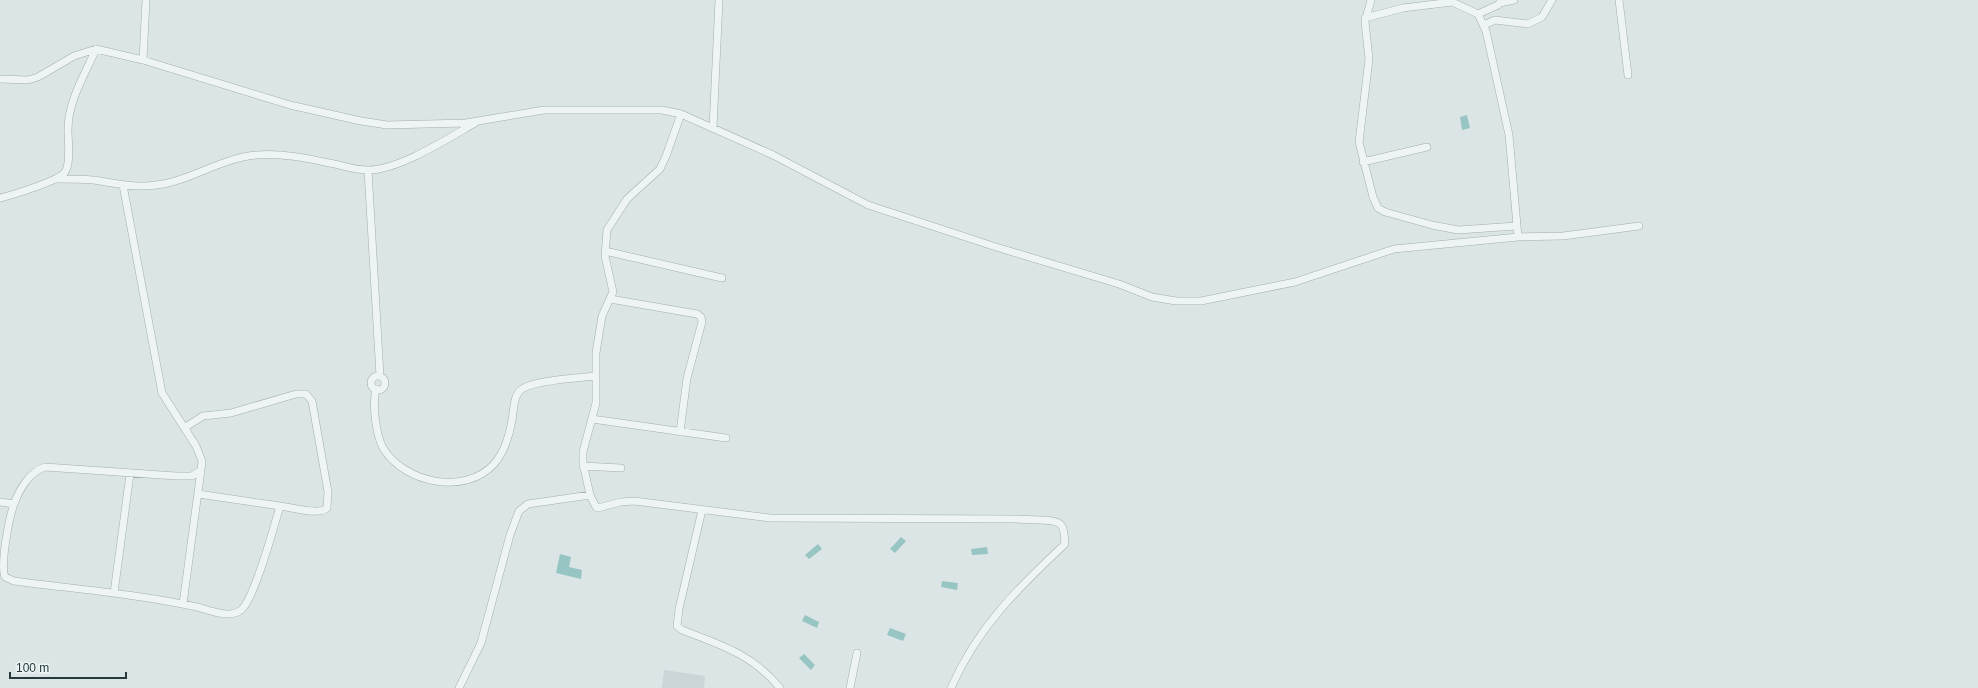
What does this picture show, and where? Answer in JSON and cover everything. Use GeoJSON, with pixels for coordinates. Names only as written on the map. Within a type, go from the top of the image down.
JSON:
{"type":"FeatureCollection","features":[{"type":"Feature","properties":{"kind":"street"},"geometry":{"type":"LineString","coordinates":[[143,60],[146,0]]}},
{"type":"Feature","properties":{"kind":"street"},"geometry":{"type":"LineString","coordinates":[[713,128],[719,0]]}},
{"type":"Feature","properties":{"kind":"street"},"geometry":{"type":"LineString","coordinates":[[1371,0],[1364,25],[1369,59],[1359,142],[1363,162],[1376,205],[1385,212],[1432,225],[1458,230],[1516,226]]}},
{"type":"Feature","properties":{"kind":"street"},"geometry":{"type":"LineString","coordinates":[[1478,14],[1501,1],[1514,0]]}},
{"type":"Feature","properties":{"kind":"street"},"geometry":{"type":"LineString","coordinates":[[1484,25],[1495,20],[1528,24],[1542,17],[1552,0]]}},
{"type":"Feature","properties":{"kind":"street"},"geometry":{"type":"LineString","coordinates":[[1619,0],[1628,75]]}},
{"type":"Feature","properties":{"kind":"street"},"geometry":{"type":"LineString","coordinates":[[1365,18],[1403,8],[1450,1],[1478,14],[1484,25],[1509,135],[1518,237]]}},
{"type":"Feature","properties":{"kind":"street"},"geometry":{"type":"LineString","coordinates":[[0,198],[57,179],[66,172],[68,168],[68,127],[70,114],[79,86],[96,49]]}},
{"type":"Feature","properties":{"kind":"street"},"geometry":{"type":"LineString","coordinates":[[0,79],[19,81],[33,78],[74,56],[96,49],[143,60],[290,105],[361,121],[407,125],[466,123],[544,110],[662,110],[681,114],[773,155],[868,205],[988,245],[1112,282],[1152,297],[1176,301],[1201,301],[1295,282],[1394,249],[1518,237],[1563,236],[1639,226]]}},
{"type":"Feature","properties":{"kind":"street"},"geometry":{"type":"LineString","coordinates":[[681,114],[660,169],[627,200],[607,230],[605,251],[613,287],[610,299],[602,316],[596,353],[596,403],[584,443],[583,466],[590,495],[598,508],[622,502],[634,501],[770,518],[1018,519],[1053,521],[1060,523],[1063,527],[1065,544],[1018,588],[998,610],[963,662],[951,688]]}},
{"type":"Feature","properties":{"kind":"street"},"geometry":{"type":"LineString","coordinates":[[57,179],[92,180],[140,186],[166,183],[216,164],[257,155],[276,154],[368,170],[387,168],[426,150],[481,120]]}},
{"type":"Feature","properties":{"kind":"street"},"geometry":{"type":"LineString","coordinates":[[1363,162],[1427,147]]}},
{"type":"Feature","properties":{"kind":"street"},"geometry":{"type":"LineString","coordinates":[[368,170],[380,376],[375,376],[371,380],[372,386],[376,389],[374,402],[382,446],[390,457],[402,468],[419,478],[434,482],[453,482],[480,474],[497,461],[510,429],[516,398],[520,390],[535,384],[596,376]]}},
{"type":"Feature","properties":{"kind":"street"},"geometry":{"type":"LineString","coordinates":[[123,185],[159,381],[165,399],[200,455],[201,470],[182,604]]}},
{"type":"Feature","properties":{"kind":"street"},"geometry":{"type":"LineString","coordinates":[[605,251],[722,278]]}},
{"type":"Feature","properties":{"kind":"street"},"geometry":{"type":"LineString","coordinates":[[610,299],[698,314],[701,317],[702,322],[687,378],[680,432]]}},
{"type":"Feature","properties":{"kind":"street"},"geometry":{"type":"LineString","coordinates":[[184,428],[203,416],[231,414],[296,394],[309,395],[312,401],[328,504],[326,510],[320,511],[198,494]]}},
{"type":"Feature","properties":{"kind":"street"},"geometry":{"type":"LineString","coordinates":[[592,419],[726,438]]}},
{"type":"Feature","properties":{"kind":"street"},"geometry":{"type":"LineString","coordinates":[[583,466],[622,468]]}},
{"type":"Feature","properties":{"kind":"street"},"geometry":{"type":"LineString","coordinates":[[201,470],[192,476],[130,474],[40,468],[34,472],[14,504],[2,562],[5,577],[14,581],[114,593],[182,604],[228,614],[239,611],[246,604],[269,542],[280,506]]}},
{"type":"Feature","properties":{"kind":"street"},"geometry":{"type":"LineString","coordinates":[[114,593],[130,474]]}},
{"type":"Feature","properties":{"kind":"street"},"geometry":{"type":"LineString","coordinates":[[460,688],[481,643],[510,535],[519,511],[528,504],[590,495]]}},
{"type":"Feature","properties":{"kind":"street"},"geometry":{"type":"LineString","coordinates":[[0,502],[14,504]]}},
{"type":"Feature","properties":{"kind":"street"},"geometry":{"type":"LineString","coordinates":[[702,510],[679,608],[678,626],[682,630],[730,648],[748,658],[771,677],[780,688]]}},
{"type":"Feature","properties":{"kind":"street"},"geometry":{"type":"LineString","coordinates":[[850,688],[857,653]]}},
{"type":"Feature","properties":{"kind":"shaded area"},"geometry":{"type":"Polygon","coordinates":[[[664,670],[705,676],[704,688],[662,688],[664,670]]]}},
{"type":"Feature","properties":{"kind":"water"},"geometry":{"type":"Polygon","coordinates":[[[1467,115],[1470,128],[1462,130],[1460,117],[1467,115]]]}},
{"type":"Feature","properties":{"kind":"water"},"geometry":{"type":"Polygon","coordinates":[[[901,537],[906,541],[895,553],[890,549],[901,537]]]}},
{"type":"Feature","properties":{"kind":"water"},"geometry":{"type":"Polygon","coordinates":[[[818,544],[822,549],[809,559],[805,555],[818,544]]]}},
{"type":"Feature","properties":{"kind":"water"},"geometry":{"type":"Polygon","coordinates":[[[987,547],[988,554],[972,555],[971,549],[987,547]]]}},
{"type":"Feature","properties":{"kind":"water"},"geometry":{"type":"Polygon","coordinates":[[[560,554],[571,557],[569,567],[582,570],[581,579],[556,573],[560,554]]]}},
{"type":"Feature","properties":{"kind":"water"},"geometry":{"type":"Polygon","coordinates":[[[942,581],[958,583],[957,590],[941,587],[942,581]]]}},
{"type":"Feature","properties":{"kind":"water"},"geometry":{"type":"Polygon","coordinates":[[[805,615],[819,622],[817,628],[802,621],[805,615]]]}},
{"type":"Feature","properties":{"kind":"water"},"geometry":{"type":"Polygon","coordinates":[[[890,628],[906,634],[903,641],[887,635],[890,628]]]}},
{"type":"Feature","properties":{"kind":"water"},"geometry":{"type":"Polygon","coordinates":[[[804,654],[815,665],[811,670],[799,658],[804,654]]]}}]}
